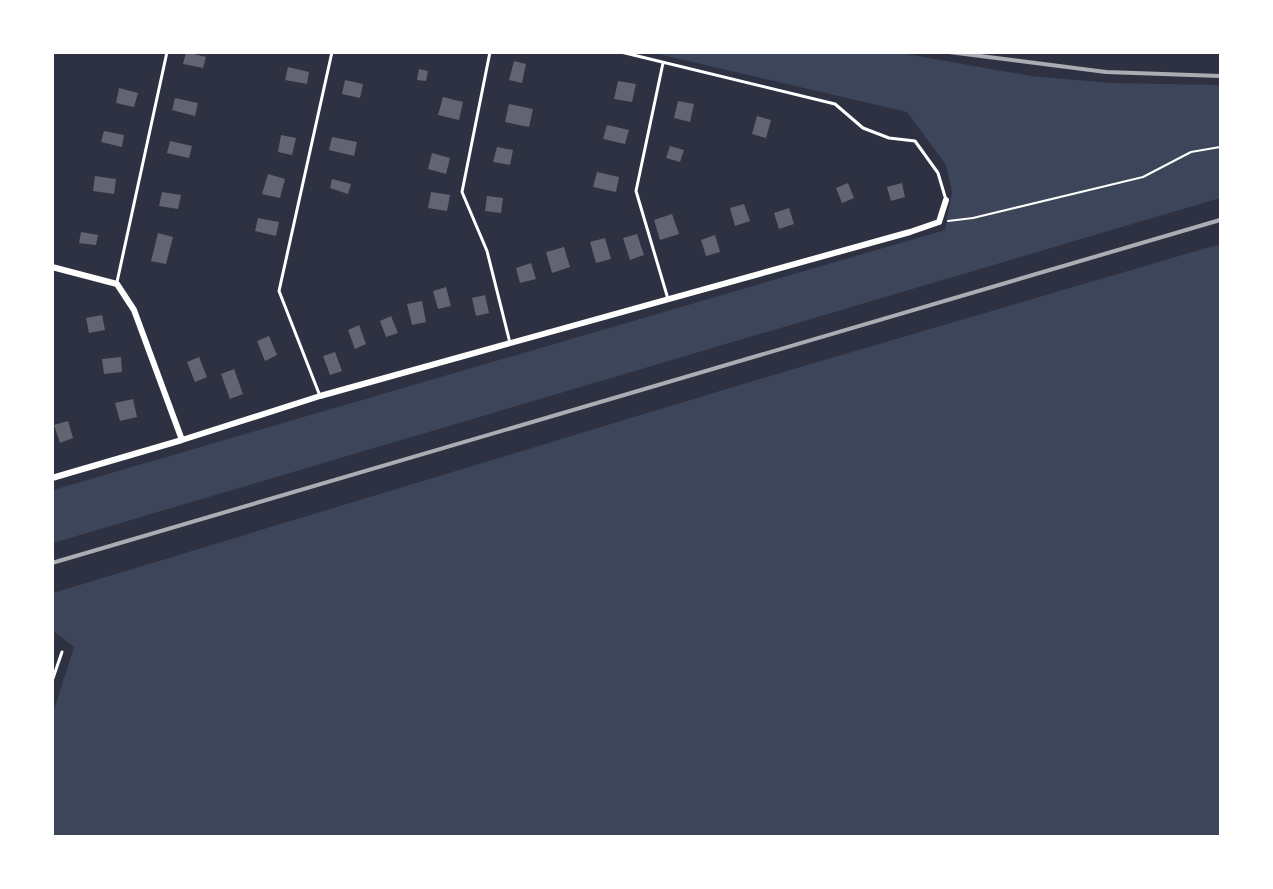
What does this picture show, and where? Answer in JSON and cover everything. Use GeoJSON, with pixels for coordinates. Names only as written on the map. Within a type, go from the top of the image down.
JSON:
{"type":"FeatureCollection","features":[{"type":"Feature","properties":{"kind":"street"},"geometry":{"type":"LineString","coordinates":[[52,477],[182,440],[320,396],[939,222],[946,200]]}},
{"type":"Feature","properties":{"kind":"street"},"geometry":{"type":"LineString","coordinates":[[52,267],[117,284],[134,310],[182,440]]}},
{"type":"Feature","properties":{"kind":"lane"},"geometry":{"type":"LineString","coordinates":[[117,284],[167,52]]}},
{"type":"Feature","properties":{"kind":"lane"},"geometry":{"type":"LineString","coordinates":[[320,396],[279,291],[332,52]]}},
{"type":"Feature","properties":{"kind":"lane"},"geometry":{"type":"LineString","coordinates":[[490,52],[462,192],[487,251],[510,344]]}},
{"type":"Feature","properties":{"kind":"lane"},"geometry":{"type":"LineString","coordinates":[[621,52],[835,104],[863,128],[889,138],[915,141],[938,173],[946,200]]}},
{"type":"Feature","properties":{"kind":"lane"},"geometry":{"type":"LineString","coordinates":[[663,63],[636,191],[668,299]]}},
{"type":"Feature","properties":{"kind":"lane"},"geometry":{"type":"LineString","coordinates":[[52,681],[62,652]]}},
{"type":"Feature","properties":{"kind":"path"},"geometry":{"type":"LineString","coordinates":[[939,222],[973,218],[1143,177],[1191,152],[1221,147]]}},
{"type":"Feature","properties":{"kind":"shaded area"},"geometry":{"type":"Polygon","coordinates":[[[654,53],[901,53],[1031,76],[1111,83],[1220,85],[1220,198],[53,543],[53,490],[945,230],[952,192],[946,165],[907,112],[654,53]]]}},
{"type":"Feature","properties":{"kind":"shaded area"},"geometry":{"type":"Polygon","coordinates":[[[1220,244],[1220,836],[53,836],[53,713],[74,647],[53,631],[53,593],[756,380],[1220,244]]]}},
{"type":"Feature","properties":{"kind":"building"},"geometry":{"type":"Polygon","coordinates":[[[186,52],[206,57],[203,68],[183,64],[186,52]]]}},
{"type":"Feature","properties":{"kind":"building"},"geometry":{"type":"Polygon","coordinates":[[[514,61],[526,64],[522,83],[509,80],[514,61]]]}},
{"type":"Feature","properties":{"kind":"building"},"geometry":{"type":"Polygon","coordinates":[[[288,67],[309,72],[307,84],[285,80],[288,67]]]}},
{"type":"Feature","properties":{"kind":"building"},"geometry":{"type":"Polygon","coordinates":[[[419,69],[428,71],[426,81],[417,80],[419,69]]]}},
{"type":"Feature","properties":{"kind":"building"},"geometry":{"type":"Polygon","coordinates":[[[345,80],[363,84],[360,98],[342,94],[345,80]]]}},
{"type":"Feature","properties":{"kind":"building"},"geometry":{"type":"Polygon","coordinates":[[[618,81],[636,84],[632,102],[614,99],[618,81]]]}},
{"type":"Feature","properties":{"kind":"building"},"geometry":{"type":"Polygon","coordinates":[[[119,88],[138,93],[134,107],[116,103],[119,88]]]}},
{"type":"Feature","properties":{"kind":"building"},"geometry":{"type":"Polygon","coordinates":[[[443,97],[463,102],[459,120],[438,115],[443,97]]]}},
{"type":"Feature","properties":{"kind":"building"},"geometry":{"type":"Polygon","coordinates":[[[175,98],[198,103],[195,116],[172,110],[175,98]]]}},
{"type":"Feature","properties":{"kind":"building"},"geometry":{"type":"Polygon","coordinates":[[[678,101],[694,104],[690,122],[674,118],[678,101]]]}},
{"type":"Feature","properties":{"kind":"building"},"geometry":{"type":"Polygon","coordinates":[[[509,104],[533,109],[529,127],[505,122],[509,104]]]}},
{"type":"Feature","properties":{"kind":"building"},"geometry":{"type":"Polygon","coordinates":[[[757,116],[771,120],[766,138],[752,134],[757,116]]]}},
{"type":"Feature","properties":{"kind":"building"},"geometry":{"type":"Polygon","coordinates":[[[607,125],[629,130],[625,144],[603,139],[607,125]]]}},
{"type":"Feature","properties":{"kind":"building"},"geometry":{"type":"Polygon","coordinates":[[[104,131],[124,135],[122,147],[101,142],[104,131]]]}},
{"type":"Feature","properties":{"kind":"building"},"geometry":{"type":"Polygon","coordinates":[[[281,135],[296,138],[292,155],[278,152],[281,135]]]}},
{"type":"Feature","properties":{"kind":"building"},"geometry":{"type":"Polygon","coordinates":[[[332,137],[357,142],[354,156],[329,150],[332,137]]]}},
{"type":"Feature","properties":{"kind":"building"},"geometry":{"type":"Polygon","coordinates":[[[170,141],[192,146],[189,158],[167,153],[170,141]]]}},
{"type":"Feature","properties":{"kind":"building"},"geometry":{"type":"Polygon","coordinates":[[[670,146],[684,150],[680,162],[666,158],[670,146]]]}},
{"type":"Feature","properties":{"kind":"building"},"geometry":{"type":"Polygon","coordinates":[[[497,147],[513,150],[510,165],[493,162],[497,147]]]}},
{"type":"Feature","properties":{"kind":"building"},"geometry":{"type":"Polygon","coordinates":[[[432,153],[450,158],[446,174],[428,169],[432,153]]]}},
{"type":"Feature","properties":{"kind":"building"},"geometry":{"type":"Polygon","coordinates":[[[597,172],[619,177],[616,192],[593,187],[597,172]]]}},
{"type":"Feature","properties":{"kind":"building"},"geometry":{"type":"Polygon","coordinates":[[[268,174],[285,179],[280,198],[262,194],[268,174]]]}},
{"type":"Feature","properties":{"kind":"building"},"geometry":{"type":"Polygon","coordinates":[[[95,176],[116,179],[114,194],[93,191],[95,176]]]}},
{"type":"Feature","properties":{"kind":"building"},"geometry":{"type":"Polygon","coordinates":[[[332,179],[351,184],[348,194],[330,188],[332,179]]]}},
{"type":"Feature","properties":{"kind":"building"},"geometry":{"type":"Polygon","coordinates":[[[848,183],[854,198],[842,203],[836,188],[848,183]]]}},
{"type":"Feature","properties":{"kind":"building"},"geometry":{"type":"Polygon","coordinates":[[[902,183],[905,197],[891,201],[887,187],[902,183]]]}},
{"type":"Feature","properties":{"kind":"building"},"geometry":{"type":"Polygon","coordinates":[[[162,192],[181,195],[178,209],[159,206],[162,192]]]}},
{"type":"Feature","properties":{"kind":"building"},"geometry":{"type":"Polygon","coordinates":[[[431,192],[450,195],[447,211],[428,208],[431,192]]]}},
{"type":"Feature","properties":{"kind":"building"},"geometry":{"type":"Polygon","coordinates":[[[487,196],[503,198],[501,213],[485,211],[487,196]]]}},
{"type":"Feature","properties":{"kind":"building"},"geometry":{"type":"Polygon","coordinates":[[[744,204],[750,221],[735,226],[730,208],[744,204]]]}},
{"type":"Feature","properties":{"kind":"building"},"geometry":{"type":"Polygon","coordinates":[[[789,208],[794,224],[779,229],[774,213],[789,208]]]}},
{"type":"Feature","properties":{"kind":"building"},"geometry":{"type":"Polygon","coordinates":[[[672,214],[679,234],[660,240],[654,220],[672,214]]]}},
{"type":"Feature","properties":{"kind":"building"},"geometry":{"type":"Polygon","coordinates":[[[258,218],[279,222],[276,236],[255,231],[258,218]]]}},
{"type":"Feature","properties":{"kind":"building"},"geometry":{"type":"Polygon","coordinates":[[[81,232],[98,235],[96,245],[79,243],[81,232]]]}},
{"type":"Feature","properties":{"kind":"building"},"geometry":{"type":"Polygon","coordinates":[[[158,233],[173,237],[166,264],[151,261],[158,233]]]}},
{"type":"Feature","properties":{"kind":"building"},"geometry":{"type":"Polygon","coordinates":[[[637,234],[644,255],[630,260],[623,238],[637,234]]]}},
{"type":"Feature","properties":{"kind":"building"},"geometry":{"type":"Polygon","coordinates":[[[715,235],[720,252],[706,256],[701,240],[715,235]]]}},
{"type":"Feature","properties":{"kind":"building"},"geometry":{"type":"Polygon","coordinates":[[[605,238],[611,259],[596,263],[590,242],[605,238]]]}},
{"type":"Feature","properties":{"kind":"building"},"geometry":{"type":"Polygon","coordinates":[[[564,247],[570,267],[552,273],[546,252],[564,247]]]}},
{"type":"Feature","properties":{"kind":"building"},"geometry":{"type":"Polygon","coordinates":[[[531,263],[536,279],[520,283],[516,268],[531,263]]]}},
{"type":"Feature","properties":{"kind":"building"},"geometry":{"type":"Polygon","coordinates":[[[446,287],[451,306],[438,309],[433,291],[446,287]]]}},
{"type":"Feature","properties":{"kind":"building"},"geometry":{"type":"Polygon","coordinates":[[[485,295],[489,313],[476,316],[472,298],[485,295]]]}},
{"type":"Feature","properties":{"kind":"building"},"geometry":{"type":"Polygon","coordinates":[[[422,301],[426,322],[412,325],[407,304],[422,301]]]}},
{"type":"Feature","properties":{"kind":"building"},"geometry":{"type":"Polygon","coordinates":[[[102,315],[105,330],[89,333],[86,318],[102,315]]]}},
{"type":"Feature","properties":{"kind":"building"},"geometry":{"type":"Polygon","coordinates":[[[391,316],[398,333],[386,337],[380,321],[391,316]]]}},
{"type":"Feature","properties":{"kind":"building"},"geometry":{"type":"Polygon","coordinates":[[[359,325],[366,344],[355,349],[348,330],[359,325]]]}},
{"type":"Feature","properties":{"kind":"building"},"geometry":{"type":"Polygon","coordinates":[[[269,336],[277,355],[265,361],[257,341],[269,336]]]}},
{"type":"Feature","properties":{"kind":"building"},"geometry":{"type":"Polygon","coordinates":[[[335,352],[342,371],[330,375],[323,356],[335,352]]]}},
{"type":"Feature","properties":{"kind":"building"},"geometry":{"type":"Polygon","coordinates":[[[121,357],[122,372],[104,374],[102,359],[121,357]]]}},
{"type":"Feature","properties":{"kind":"building"},"geometry":{"type":"Polygon","coordinates":[[[199,357],[207,377],[195,382],[187,362],[199,357]]]}},
{"type":"Feature","properties":{"kind":"building"},"geometry":{"type":"Polygon","coordinates":[[[234,369],[243,394],[230,399],[221,374],[234,369]]]}},
{"type":"Feature","properties":{"kind":"building"},"geometry":{"type":"Polygon","coordinates":[[[133,399],[137,417],[120,421],[115,403],[133,399]]]}},
{"type":"Feature","properties":{"kind":"building"},"geometry":{"type":"Polygon","coordinates":[[[68,421],[73,438],[60,443],[54,425],[68,421]]]}},
{"type":"Feature","properties":{"kind":"railway"},"geometry":{"type":"LineString","coordinates":[[949,52],[1106,72],[1220,76]]}},
{"type":"Feature","properties":{"kind":"railway"},"geometry":{"type":"LineString","coordinates":[[52,563],[1220,220]]}}]}
